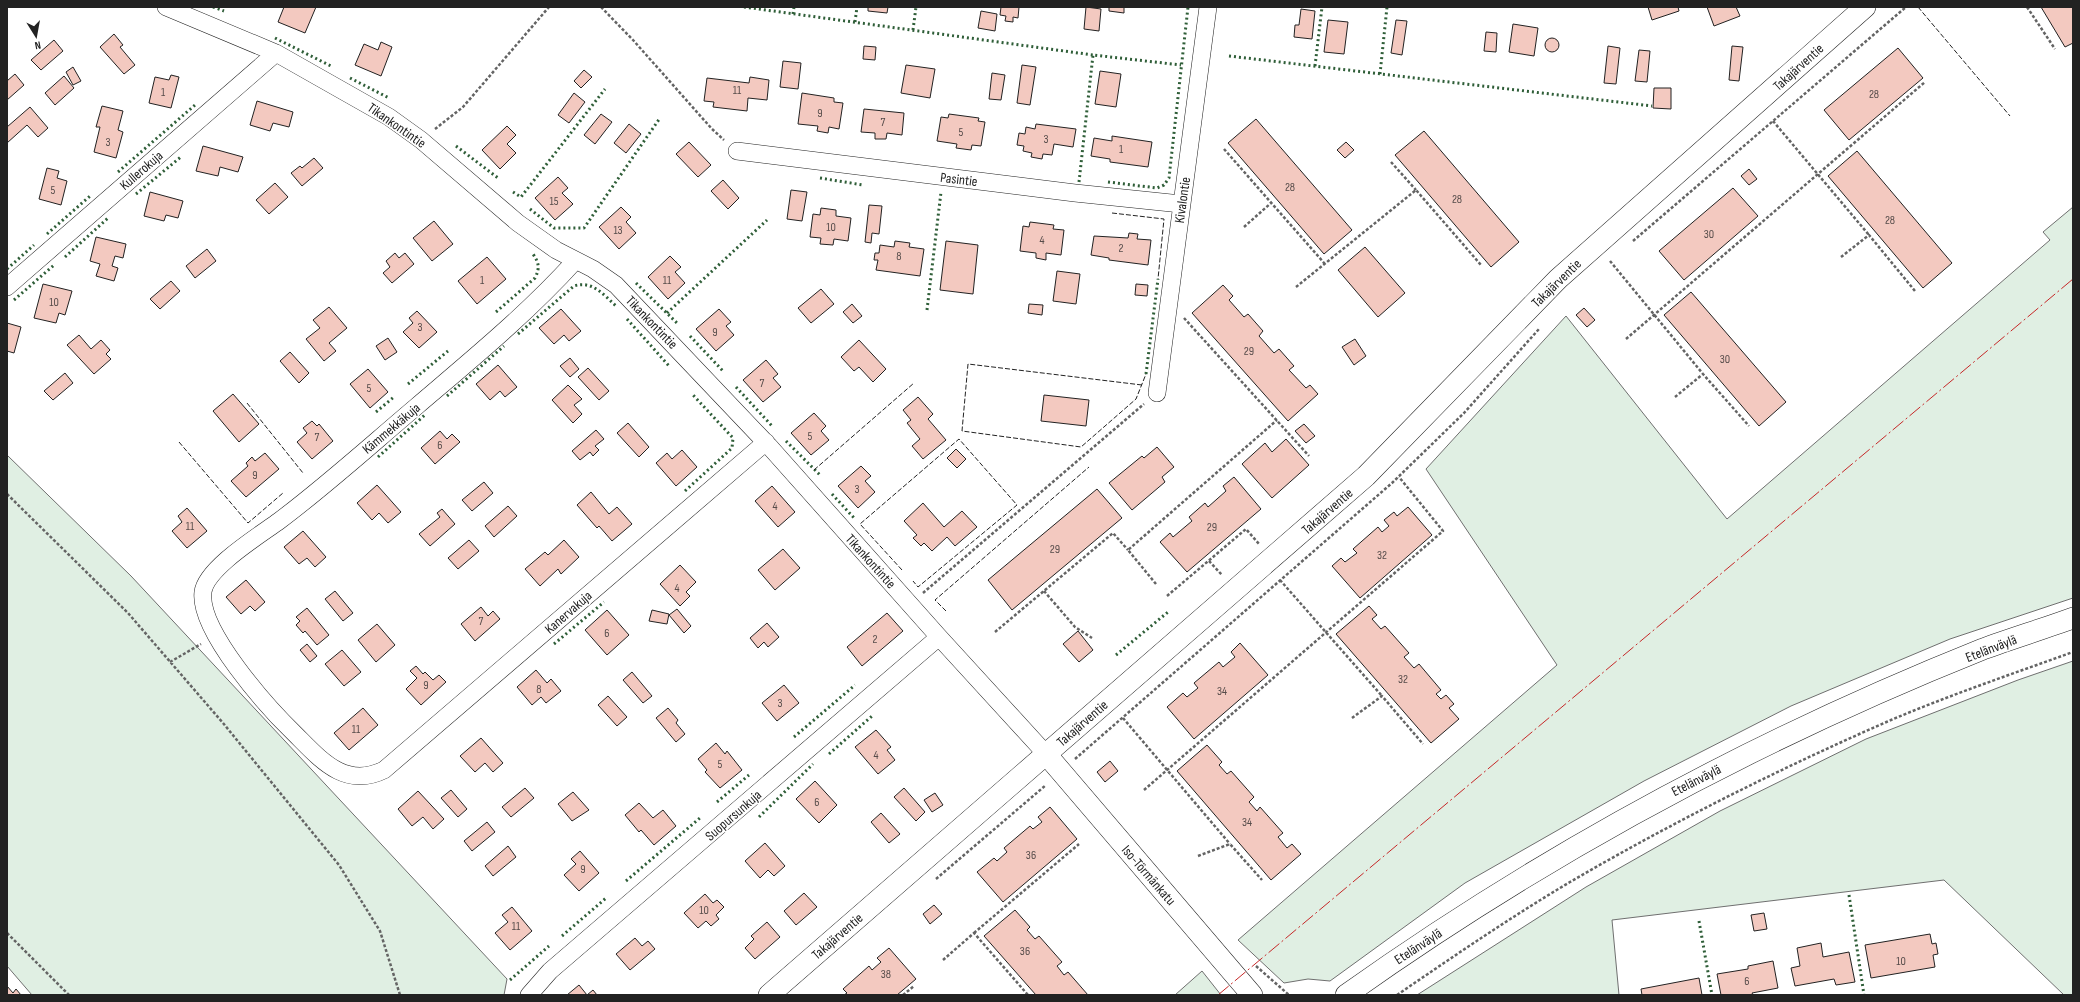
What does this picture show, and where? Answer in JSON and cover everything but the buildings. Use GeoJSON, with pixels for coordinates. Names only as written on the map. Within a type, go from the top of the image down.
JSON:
{"type":"FeatureCollection","features":[{"type":"Feature","properties":{"kind":"street","name":"Tikankontintie"},"geometry":{"type":"LineString","coordinates":[[166,7],[276,53],[353,95],[389,117],[421,140],[518,223],[556,250],[593,269],[616,285],[766,442],[939,637],[1046,754]]}},
{"type":"Feature","properties":{"kind":"street","name":"Kivalontie"},"geometry":{"type":"LineString","coordinates":[[1156,393],[1208,7]]}},
{"type":"Feature","properties":{"kind":"street","name":"Takajärventie"},"geometry":{"type":"LineString","coordinates":[[769,995],[1272,560],[1366,476],[1558,279],[1859,9]]}},
{"type":"Feature","properties":{"kind":"street","name":"Kullerokuja"},"geometry":{"type":"LineString","coordinates":[[7,287],[276,53]]}},
{"type":"Feature","properties":{"kind":"street","name":"Pasintie"},"geometry":{"type":"LineString","coordinates":[[737,151],[1075,193],[1182,204]]}},
{"type":"Feature","properties":{"kind":"street","name":"Kämmekkäkuja"},"geometry":{"type":"LineString","coordinates":[[217,635],[206,612],[203,591],[208,580],[232,555],[280,520],[453,375],[546,293],[575,260]]}},
{"type":"Feature","properties":{"kind":"street","name":"Kanervakuja"},"geometry":{"type":"LineString","coordinates":[[217,635],[227,652],[255,690],[294,733],[322,759],[340,772],[349,776],[367,776],[391,764],[766,442]]}},
{"type":"Feature","properties":{"kind":"street","name":"Etelänväylä"},"geometry":{"type":"LineString","coordinates":[[1346,995],[1397,959],[1554,859],[1658,799],[1772,742],[1859,702],[1985,649],[2073,618]]}},
{"type":"Feature","properties":{"kind":"street","name":"Suopursunkuja"},"geometry":{"type":"LineString","coordinates":[[529,995],[550,972],[939,637]]}},
{"type":"Feature","properties":{"kind":"street","name":"Iso-Törmänkatu"},"geometry":{"type":"LineString","coordinates":[[1046,754],[1252,995]]}},
{"type":"Feature","properties":{"kind":"path"},"geometry":{"type":"LineString","coordinates":[[421,140],[463,107],[548,7]]}},
{"type":"Feature","properties":{"kind":"path"},"geometry":{"type":"LineString","coordinates":[[601,7],[712,129],[737,151]]}},
{"type":"Feature","properties":{"kind":"path"},"geometry":{"type":"LineString","coordinates":[[2026,7],[2055,49]]}},
{"type":"Feature","properties":{"kind":"path"},"geometry":{"type":"LineString","coordinates":[[1626,339],[1925,82]]}},
{"type":"Feature","properties":{"kind":"path"},"geometry":{"type":"LineString","coordinates":[[1773,121],[1916,290]]}},
{"type":"Feature","properties":{"kind":"path"},"geometry":{"type":"LineString","coordinates":[[1224,149],[1325,264]]}},
{"type":"Feature","properties":{"kind":"path"},"geometry":{"type":"LineString","coordinates":[[1391,162],[1481,265]]}},
{"type":"Feature","properties":{"kind":"path"},"geometry":{"type":"LineString","coordinates":[[1296,287],[1416,190]]}},
{"type":"Feature","properties":{"kind":"path"},"geometry":{"type":"LineString","coordinates":[[1244,227],[1271,203]]}},
{"type":"Feature","properties":{"kind":"path"},"geometry":{"type":"LineString","coordinates":[[1841,257],[1869,235]]}},
{"type":"Feature","properties":{"kind":"path"},"geometry":{"type":"LineString","coordinates":[[1610,261],[1703,374],[1749,426]]}},
{"type":"Feature","properties":{"kind":"path"},"geometry":{"type":"LineString","coordinates":[[1169,302],[1309,456]]}},
{"type":"Feature","properties":{"kind":"path"},"geometry":{"type":"LineString","coordinates":[[1675,397],[1703,374]]}},
{"type":"Feature","properties":{"kind":"path"},"geometry":{"type":"LineString","coordinates":[[910,604],[1156,393]]}},
{"type":"Feature","properties":{"kind":"path"},"geometry":{"type":"LineString","coordinates":[[1128,550],[1276,420]]}},
{"type":"Feature","properties":{"kind":"path"},"geometry":{"type":"LineString","coordinates":[[1144,790],[1443,531],[1399,477]]}},
{"type":"Feature","properties":{"kind":"path"},"geometry":{"type":"LineString","coordinates":[[7,494],[128,613],[223,723],[339,865],[380,931],[400,995]]}},
{"type":"Feature","properties":{"kind":"path"},"geometry":{"type":"LineString","coordinates":[[1167,596],[1246,529],[1272,560]]}},
{"type":"Feature","properties":{"kind":"path"},"geometry":{"type":"LineString","coordinates":[[995,632],[1113,533],[1156,584]]}},
{"type":"Feature","properties":{"kind":"path"},"geometry":{"type":"LineString","coordinates":[[1280,580],[1423,744]]}},
{"type":"Feature","properties":{"kind":"path"},"geometry":{"type":"LineString","coordinates":[[1044,591],[1075,627],[1092,638]]}},
{"type":"Feature","properties":{"kind":"path"},"geometry":{"type":"LineString","coordinates":[[170,662],[217,635]]}},
{"type":"Feature","properties":{"kind":"path"},"geometry":{"type":"LineString","coordinates":[[1397,995],[1499,926],[1659,832],[1774,775],[1891,720],[2073,652]]}},
{"type":"Feature","properties":{"kind":"path"},"geometry":{"type":"LineString","coordinates":[[1352,718],[1382,696]]}},
{"type":"Feature","properties":{"kind":"path"},"geometry":{"type":"LineString","coordinates":[[1123,718],[1262,880]]}},
{"type":"Feature","properties":{"kind":"path"},"geometry":{"type":"LineString","coordinates":[[944,960],[1079,844]]}},
{"type":"Feature","properties":{"kind":"path"},"geometry":{"type":"LineString","coordinates":[[1198,856],[1230,844]]}},
{"type":"Feature","properties":{"kind":"path"},"geometry":{"type":"LineString","coordinates":[[7,933],[69,995]]}},
{"type":"Feature","properties":{"kind":"path"},"geometry":{"type":"LineString","coordinates":[[974,933],[1028,995]]}},
{"type":"Feature","properties":{"kind":"path"},"geometry":{"type":"LineString","coordinates":[[903,995],[914,986]]}},
{"type":"Feature","properties":{"kind":"green space"},"geometry":{"type":"Polygon","coordinates":[[[2073,207],[2073,598],[1950,639],[1791,706],[1644,781],[1465,883],[1330,981],[1308,979],[1284,983],[1238,940],[1557,665],[1426,469],[1566,316],[1727,519],[2050,240],[2043,232],[2073,207]]]}},
{"type":"Feature","properties":{"kind":"green space"},"geometry":{"type":"Polygon","coordinates":[[[7,455],[131,576],[507,979],[504,995],[32,995],[7,966],[7,455]]]}},
{"type":"Feature","properties":{"kind":"green space"},"geometry":{"type":"Polygon","coordinates":[[[2073,661],[2073,995],[2064,995],[1944,880],[1612,920],[1619,995],[1417,995],[1586,887],[1720,811],[1866,739],[2018,680],[2073,661]]]}},
{"type":"Feature","properties":{"kind":"green space"},"geometry":{"type":"Polygon","coordinates":[[[1202,971],[1221,995],[1175,995],[1202,971]]]}},
{"type":"Feature","properties":{"kind":"hedge"},"geometry":{"type":"LineString","coordinates":[[213,7],[224,11]]}},
{"type":"Feature","properties":{"kind":"hedge"},"geometry":{"type":"LineString","coordinates":[[744,7],[1093,55]]}},
{"type":"Feature","properties":{"kind":"hedge"},"geometry":{"type":"LineString","coordinates":[[793,14],[794,7]]}},
{"type":"Feature","properties":{"kind":"hedge"},"geometry":{"type":"LineString","coordinates":[[855,22],[857,7]]}},
{"type":"Feature","properties":{"kind":"hedge"},"geometry":{"type":"LineString","coordinates":[[913,30],[916,7]]}},
{"type":"Feature","properties":{"kind":"hedge"},"geometry":{"type":"LineString","coordinates":[[1108,182],[1157,188],[1164,185],[1169,178],[1188,7]]}},
{"type":"Feature","properties":{"kind":"hedge"},"geometry":{"type":"LineString","coordinates":[[1315,66],[1322,7]]}},
{"type":"Feature","properties":{"kind":"hedge"},"geometry":{"type":"LineString","coordinates":[[1380,74],[1387,7]]}},
{"type":"Feature","properties":{"kind":"hedge"},"geometry":{"type":"LineString","coordinates":[[275,38],[333,67]]}},
{"type":"Feature","properties":{"kind":"hedge"},"geometry":{"type":"LineString","coordinates":[[1079,182],[1093,55],[1181,65]]}},
{"type":"Feature","properties":{"kind":"hedge"},"geometry":{"type":"LineString","coordinates":[[1229,56],[1652,106]]}},
{"type":"Feature","properties":{"kind":"hedge"},"geometry":{"type":"LineString","coordinates":[[350,78],[389,98]]}},
{"type":"Feature","properties":{"kind":"hedge"},"geometry":{"type":"LineString","coordinates":[[513,192],[521,197],[605,89]]}},
{"type":"Feature","properties":{"kind":"hedge"},"geometry":{"type":"LineString","coordinates":[[118,172],[195,105]]}},
{"type":"Feature","properties":{"kind":"hedge"},"geometry":{"type":"LineString","coordinates":[[530,209],[554,228],[584,228],[660,118]]}},
{"type":"Feature","properties":{"kind":"hedge"},"geometry":{"type":"LineString","coordinates":[[456,146],[498,178]]}},
{"type":"Feature","properties":{"kind":"hedge"},"geometry":{"type":"LineString","coordinates":[[136,194],[182,156]]}},
{"type":"Feature","properties":{"kind":"hedge"},"geometry":{"type":"LineString","coordinates":[[820,178],[863,185]]}},
{"type":"Feature","properties":{"kind":"hedge"},"geometry":{"type":"LineString","coordinates":[[927,310],[941,192]]}},
{"type":"Feature","properties":{"kind":"hedge"},"geometry":{"type":"LineString","coordinates":[[47,234],[90,196]]}},
{"type":"Feature","properties":{"kind":"hedge"},"geometry":{"type":"LineString","coordinates":[[65,257],[108,218]]}},
{"type":"Feature","properties":{"kind":"hedge"},"geometry":{"type":"LineString","coordinates":[[667,313],[767,220]]}},
{"type":"Feature","properties":{"kind":"hedge"},"geometry":{"type":"LineString","coordinates":[[7,269],[34,245]]}},
{"type":"Feature","properties":{"kind":"hedge"},"geometry":{"type":"LineString","coordinates":[[496,312],[535,278],[538,271],[538,266],[537,260],[533,254]]}},
{"type":"Feature","properties":{"kind":"hedge"},"geometry":{"type":"LineString","coordinates":[[14,300],[54,265]]}},
{"type":"Feature","properties":{"kind":"hedge"},"geometry":{"type":"LineString","coordinates":[[1146,374],[1158,279]]}},
{"type":"Feature","properties":{"kind":"hedge"},"geometry":{"type":"LineString","coordinates":[[636,283],[677,323]]}},
{"type":"Feature","properties":{"kind":"hedge"},"geometry":{"type":"LineString","coordinates":[[518,334],[574,286],[586,285],[592,287],[602,293],[616,306]]}},
{"type":"Feature","properties":{"kind":"hedge"},"geometry":{"type":"LineString","coordinates":[[627,319],[670,367]]}},
{"type":"Feature","properties":{"kind":"hedge"},"geometry":{"type":"LineString","coordinates":[[690,336],[723,371]]}},
{"type":"Feature","properties":{"kind":"hedge"},"geometry":{"type":"LineString","coordinates":[[447,396],[504,346]]}},
{"type":"Feature","properties":{"kind":"hedge"},"geometry":{"type":"LineString","coordinates":[[408,384],[448,351]]}},
{"type":"Feature","properties":{"kind":"hedge"},"geometry":{"type":"LineString","coordinates":[[736,387],[773,427]]}},
{"type":"Feature","properties":{"kind":"hedge"},"geometry":{"type":"LineString","coordinates":[[685,491],[732,448],[733,438],[693,395]]}},
{"type":"Feature","properties":{"kind":"hedge"},"geometry":{"type":"LineString","coordinates":[[376,412],[395,396]]}},
{"type":"Feature","properties":{"kind":"hedge"},"geometry":{"type":"LineString","coordinates":[[378,457],[426,414]]}},
{"type":"Feature","properties":{"kind":"hedge"},"geometry":{"type":"LineString","coordinates":[[786,441],[820,475]]}},
{"type":"Feature","properties":{"kind":"hedge"},"geometry":{"type":"LineString","coordinates":[[832,494],[855,519]]}},
{"type":"Feature","properties":{"kind":"hedge"},"geometry":{"type":"LineString","coordinates":[[554,644],[604,602]]}},
{"type":"Feature","properties":{"kind":"hedge"},"geometry":{"type":"LineString","coordinates":[[1116,655],[1168,612]]}},
{"type":"Feature","properties":{"kind":"hedge"},"geometry":{"type":"LineString","coordinates":[[794,737],[855,685]]}},
{"type":"Feature","properties":{"kind":"hedge"},"geometry":{"type":"LineString","coordinates":[[829,754],[872,716]]}},
{"type":"Feature","properties":{"kind":"hedge"},"geometry":{"type":"LineString","coordinates":[[759,817],[813,764]]}},
{"type":"Feature","properties":{"kind":"hedge"},"geometry":{"type":"LineString","coordinates":[[717,802],[749,775]]}},
{"type":"Feature","properties":{"kind":"hedge"},"geometry":{"type":"LineString","coordinates":[[626,881],[701,817]]}},
{"type":"Feature","properties":{"kind":"hedge"},"geometry":{"type":"LineString","coordinates":[[1849,895],[1864,995]]}},
{"type":"Feature","properties":{"kind":"hedge"},"geometry":{"type":"LineString","coordinates":[[562,936],[606,898]]}},
{"type":"Feature","properties":{"kind":"hedge"},"geometry":{"type":"LineString","coordinates":[[1699,921],[1712,995]]}},
{"type":"Feature","properties":{"kind":"hedge"},"geometry":{"type":"LineString","coordinates":[[510,980],[549,946]]}},
{"type":"Feature","properties":{"kind":"fence"},"geometry":{"type":"LineString","coordinates":[[1918,7],[2010,116]]}},
{"type":"Feature","properties":{"kind":"fence"},"geometry":{"type":"LineString","coordinates":[[1112,213],[1164,219],[1158,279]]}},
{"type":"Feature","properties":{"kind":"fence"},"geometry":{"type":"LineString","coordinates":[[1142,385],[968,364],[962,431],[1081,447],[1136,399],[1146,374]]}},
{"type":"Feature","properties":{"kind":"fence"},"geometry":{"type":"LineString","coordinates":[[814,470],[914,383]]}},
{"type":"Feature","properties":{"kind":"fence"},"geometry":{"type":"LineString","coordinates":[[247,403],[303,473]]}},
{"type":"Feature","properties":{"kind":"fence"},"geometry":{"type":"LineString","coordinates":[[902,570],[860,524],[959,439],[1017,505],[918,587],[913,581]]}},
{"type":"Feature","properties":{"kind":"fence"},"geometry":{"type":"LineString","coordinates":[[179,442],[248,523],[283,493]]}},
{"type":"Feature","properties":{"kind":"fence"},"geometry":{"type":"LineString","coordinates":[[946,611],[935,600],[1089,467]]}},
{"type":"Feature","properties":{"kind":"power"},"geometry":{"type":"LineString","coordinates":[[1218,995],[2073,279]]}}]}
